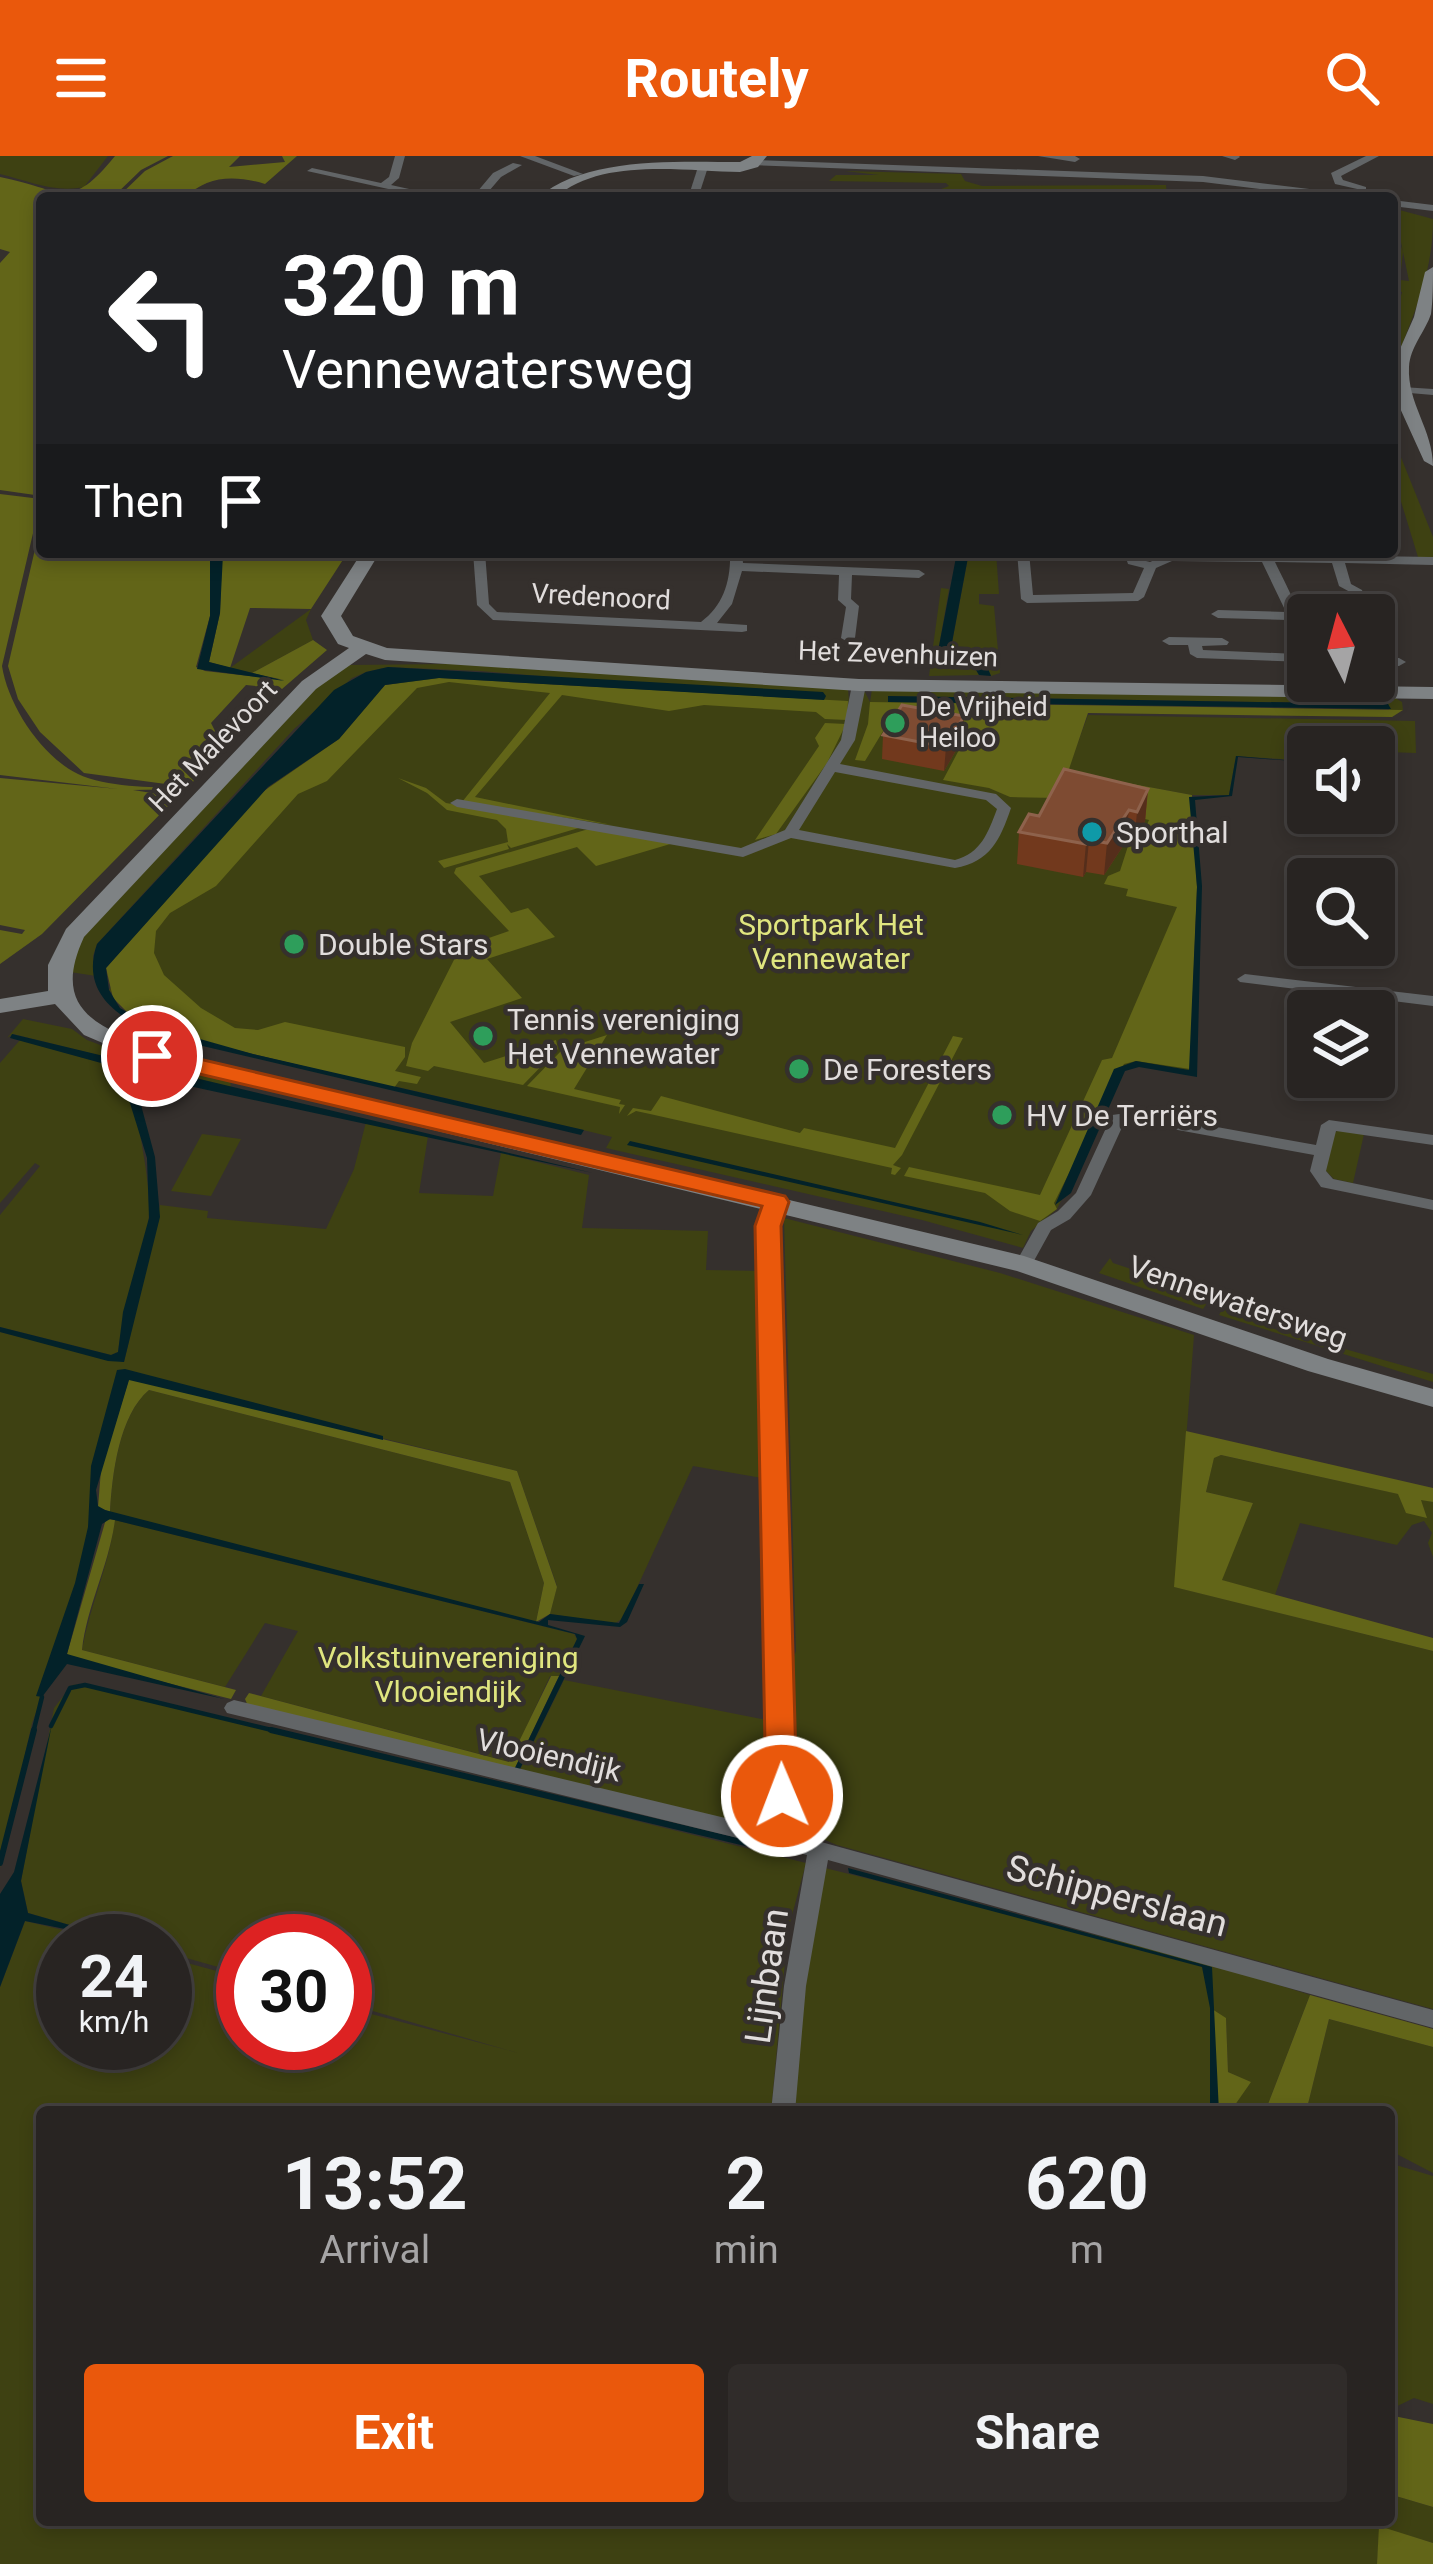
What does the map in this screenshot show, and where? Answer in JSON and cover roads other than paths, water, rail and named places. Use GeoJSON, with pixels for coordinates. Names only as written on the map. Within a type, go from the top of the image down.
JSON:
{"type":"FeatureCollection","features":[{"type":"Feature","properties":{"kind":"street"},"geometry":{"type":"LineString","coordinates":[[383,185],[394,178],[400,156]]}},
{"type":"Feature","properties":{"kind":"street"},"geometry":{"type":"LineString","coordinates":[[904,171],[906,156]]}},
{"type":"Feature","properties":{"kind":"street"},"geometry":{"type":"LineString","coordinates":[[1043,156],[1076,157],[1075,173]]}},
{"type":"Feature","properties":{"kind":"street"},"geometry":{"type":"LineString","coordinates":[[1359,192],[1335,175],[1373,156]]}},
{"type":"Feature","properties":{"kind":"street"},"geometry":{"type":"LineString","coordinates":[[550,192],[578,174],[624,166],[703,167],[757,159],[904,171],[1228,181],[1342,192]]}},
{"type":"Feature","properties":{"kind":"street"},"geometry":{"type":"LineString","coordinates":[[482,192],[521,160],[578,174]]}},
{"type":"Feature","properties":{"kind":"street"},"geometry":{"type":"LineString","coordinates":[[695,192],[703,167]]}},
{"type":"Feature","properties":{"kind":"street"},"geometry":{"type":"LineString","coordinates":[[312,171],[416,192]]}},
{"type":"Feature","properties":{"kind":"street"},"geometry":{"type":"LineString","coordinates":[[1175,181],[1177,192]]}},
{"type":"Feature","properties":{"kind":"street"},"geometry":{"type":"LineString","coordinates":[[1398,204],[1433,208]]}},
{"type":"Feature","properties":{"kind":"street"},"geometry":{"type":"LineString","coordinates":[[1433,272],[1419,325],[1402,356],[1398,383],[1426,434],[1433,461]]}},
{"type":"Feature","properties":{"kind":"street"},"geometry":{"type":"LineString","coordinates":[[1398,383],[1433,392]]}},
{"type":"Feature","properties":{"kind":"street"},"geometry":{"type":"LineString","coordinates":[[362,648],[334,628],[331,616],[366,558]]}},
{"type":"Feature","properties":{"kind":"street","name":"Vredenoord"},"geometry":{"type":"LineString","coordinates":[[479,558],[483,605],[494,616],[742,628]]}},
{"type":"Feature","properties":{"kind":"street"},"geometry":{"type":"LineString","coordinates":[[869,572],[870,558]]}},
{"type":"Feature","properties":{"kind":"street"},"geometry":{"type":"LineString","coordinates":[[1024,558],[1027,598],[1128,600],[1138,597],[1151,566],[1162,558]]}},
{"type":"Feature","properties":{"kind":"street"},"geometry":{"type":"LineString","coordinates":[[1131,558],[1151,566]]}},
{"type":"Feature","properties":{"kind":"street"},"geometry":{"type":"LineString","coordinates":[[1252,558],[1342,558]]}},
{"type":"Feature","properties":{"kind":"street"},"geometry":{"type":"LineString","coordinates":[[1385,558],[1433,561]]}},
{"type":"Feature","properties":{"kind":"street"},"geometry":{"type":"LineString","coordinates":[[1267,559],[1287,601]]}},
{"type":"Feature","properties":{"kind":"street"},"geometry":{"type":"LineString","coordinates":[[1336,559],[1345,586],[1357,594]]}},
{"type":"Feature","properties":{"kind":"street","name":"Vredenoord"},"geometry":{"type":"LineString","coordinates":[[704,626],[721,615],[736,560],[846,573],[919,574]]}},
{"type":"Feature","properties":{"kind":"street"},"geometry":{"type":"LineString","coordinates":[[846,573],[844,600],[853,606],[848,638]]}},
{"type":"Feature","properties":{"kind":"street"},"geometry":{"type":"LineString","coordinates":[[1169,641],[1197,654],[1221,635],[1287,618]]}},
{"type":"Feature","properties":{"kind":"street"},"geometry":{"type":"LineString","coordinates":[[1221,635],[1287,652]]}},
{"type":"Feature","properties":{"kind":"street","name":"Het Zevenhuizen"},"geometry":{"type":"LineString","coordinates":[[362,648],[397,655],[859,685],[1433,693]]}},
{"type":"Feature","properties":{"kind":"street","name":"Het Malevoort"},"geometry":{"type":"LineString","coordinates":[[62,996],[59,964],[82,923],[309,685],[362,648]]}},
{"type":"Feature","properties":{"kind":"street"},"geometry":{"type":"LineString","coordinates":[[1395,662],[1399,662]]}},
{"type":"Feature","properties":{"kind":"street"},"geometry":{"type":"LineString","coordinates":[[790,833],[852,731],[859,685]]}},
{"type":"Feature","properties":{"kind":"street"},"geometry":{"type":"LineString","coordinates":[[457,803],[743,853],[790,833],[955,864],[982,856],[1004,808],[991,797],[833,767]]}},
{"type":"Feature","properties":{"kind":"street"},"geometry":{"type":"LineString","coordinates":[[1245,979],[1433,1001]]}},
{"type":"Feature","properties":{"kind":"street"},"geometry":{"type":"LineString","coordinates":[[0,1006],[62,996]]}},
{"type":"Feature","properties":{"kind":"street","name":"Vennewatersweg"},"geometry":{"type":"LineString","coordinates":[[62,996],[76,1018],[96,1034],[152,1056],[1024,1264],[1318,1365],[1433,1397]]}},
{"type":"Feature","properties":{"kind":"street"},"geometry":{"type":"LineString","coordinates":[[1024,1264],[1044,1227],[1064,1215],[1082,1195],[1118,1119],[1134,1117],[1322,1151]]}},
{"type":"Feature","properties":{"kind":"street"},"geometry":{"type":"LineString","coordinates":[[1433,1140],[1329,1125],[1322,1151],[1322,1181],[1433,1205]]}},
{"type":"Feature","properties":{"kind":"street"},"geometry":{"type":"LineString","coordinates":[[776,1202],[768,1226],[782,1840]]}},
{"type":"Feature","properties":{"kind":"street","name":"Vlooiendijk"},"geometry":{"type":"LineString","coordinates":[[234,1708],[782,1840]]}},
{"type":"Feature","properties":{"kind":"street","name":"Schipperslaan"},"geometry":{"type":"LineString","coordinates":[[782,1840],[1433,2019]]}},
{"type":"Feature","properties":{"kind":"street","name":"Lijnbaan"},"geometry":{"type":"LineString","coordinates":[[784,2106],[795,1986],[819,1849]]}},
{"type":"Feature","properties":{"kind":"water"},"geometry":{"type":"Polygon","coordinates":[[[210,558],[223,558],[220,613],[209,662],[285,681],[197,669],[210,616],[210,558]]]}},
{"type":"Feature","properties":{"kind":"water"},"geometry":{"type":"Polygon","coordinates":[[[956,558],[968,558],[951,648],[986,664],[991,676],[979,675],[973,665],[938,651],[956,558]]]}},
{"type":"Feature","properties":{"kind":"water"},"geometry":{"type":"Polygon","coordinates":[[[388,667],[823,692],[826,696],[824,700],[439,678],[385,685],[339,739],[268,787],[106,968],[109,990],[120,1008],[147,1024],[253,1054],[584,1130],[581,1135],[177,1040],[128,1019],[102,996],[95,982],[97,944],[334,690],[366,672],[388,667]]]}},
{"type":"Feature","properties":{"kind":"water"},"geometry":{"type":"Polygon","coordinates":[[[888,696],[1388,704],[1391,709],[888,702],[888,696]]]}},
{"type":"Feature","properties":{"kind":"water"},"geometry":{"type":"Polygon","coordinates":[[[1236,756],[1287,760],[1238,757],[1232,796],[1195,800],[1202,886],[1197,1077],[1139,1067],[1125,1071],[1071,1193],[1055,1205],[1114,1069],[1136,1061],[1189,1070],[1197,887],[1189,797],[1229,795],[1236,756]]]}},
{"type":"Feature","properties":{"kind":"water"},"geometry":{"type":"Polygon","coordinates":[[[12,1034],[593,1173],[152,1078],[143,1084],[141,1105],[155,1157],[160,1217],[124,1362],[108,1361],[0,1332],[0,1327],[111,1355],[118,1352],[123,1312],[149,1218],[147,1158],[129,1100],[134,1072],[10,1038],[12,1034]]]}},
{"type":"Feature","properties":{"kind":"water"},"geometry":{"type":"Polygon","coordinates":[[[630,1141],[980,1222],[1023,1235],[627,1145],[630,1141]]]}},
{"type":"Feature","properties":{"kind":"water"},"geometry":{"type":"Polygon","coordinates":[[[117,1370],[383,1436],[383,1440],[129,1380],[96,1490],[98,1506],[105,1510],[539,1622],[550,1614],[619,1623],[639,1584],[644,1584],[627,1622],[620,1627],[548,1620],[548,1625],[585,1636],[518,1773],[514,1770],[577,1639],[575,1634],[110,1519],[102,1524],[67,1654],[224,1699],[67,1664],[42,1697],[36,1696],[75,1583],[88,1527],[91,1466],[117,1370]]]}},
{"type":"Feature","properties":{"kind":"water"},"geometry":{"type":"Polygon","coordinates":[[[52,1724],[21,1881],[28,1913],[36,1915],[36,1923],[25,1921],[0,1987],[0,1894],[14,1872],[52,1724]]]}},
{"type":"Feature","properties":{"kind":"water"},"geometry":{"type":"Polygon","coordinates":[[[848,1868],[1212,1967],[1219,2106],[1210,2106],[1210,2008],[1202,1967],[849,1873],[848,1868]]]}},
{"type":"Feature","properties":{"kind":"waterway"},"geometry":{"type":"LineString","coordinates":[[51,1726],[70,1688],[85,1685],[284,1733]]}},
{"type":"Feature","properties":{"kind":"waterway"},"geometry":{"type":"LineString","coordinates":[[33,1733],[42,1697]]}},
{"type":"Feature","properties":{"kind":"waterway"},"geometry":{"type":"LineString","coordinates":[[0,1863],[34,1730]]}},
{"type":"Feature","properties":{"kind":"waterway"},"geometry":{"type":"LineString","coordinates":[[271,1730],[750,1844]]}},
{"type":"Feature","properties":{"kind":"place","name":"De Vrijheid Heiloo"},"geometry":{"type":"Point","coordinates":[895,723]}},
{"type":"Feature","properties":{"kind":"place","name":"Sporthal"},"geometry":{"type":"Point","coordinates":[1092,832]}},
{"type":"Feature","properties":{"kind":"place","name":"Double Stars"},"geometry":{"type":"Point","coordinates":[294,944]}},
{"type":"Feature","properties":{"kind":"place","name":"Tennis vereniging Het Vennewater"},"geometry":{"type":"Point","coordinates":[483,1036]}},
{"type":"Feature","properties":{"kind":"place","name":"De Foresters"},"geometry":{"type":"Point","coordinates":[799,1069]}},
{"type":"Feature","properties":{"kind":"place","name":"HV De Terriërs"},"geometry":{"type":"Point","coordinates":[1002,1115]}},
{"type":"Feature","properties":{"kind":"park label","name":"Sportpark Het Vennewater"},"geometry":{"type":"Point","coordinates":[831,941]}},
{"type":"Feature","properties":{"kind":"park label","name":"Volkstuinvereniging Vlooiendijk"},"geometry":{"type":"Point","coordinates":[448,1674]}}]}
